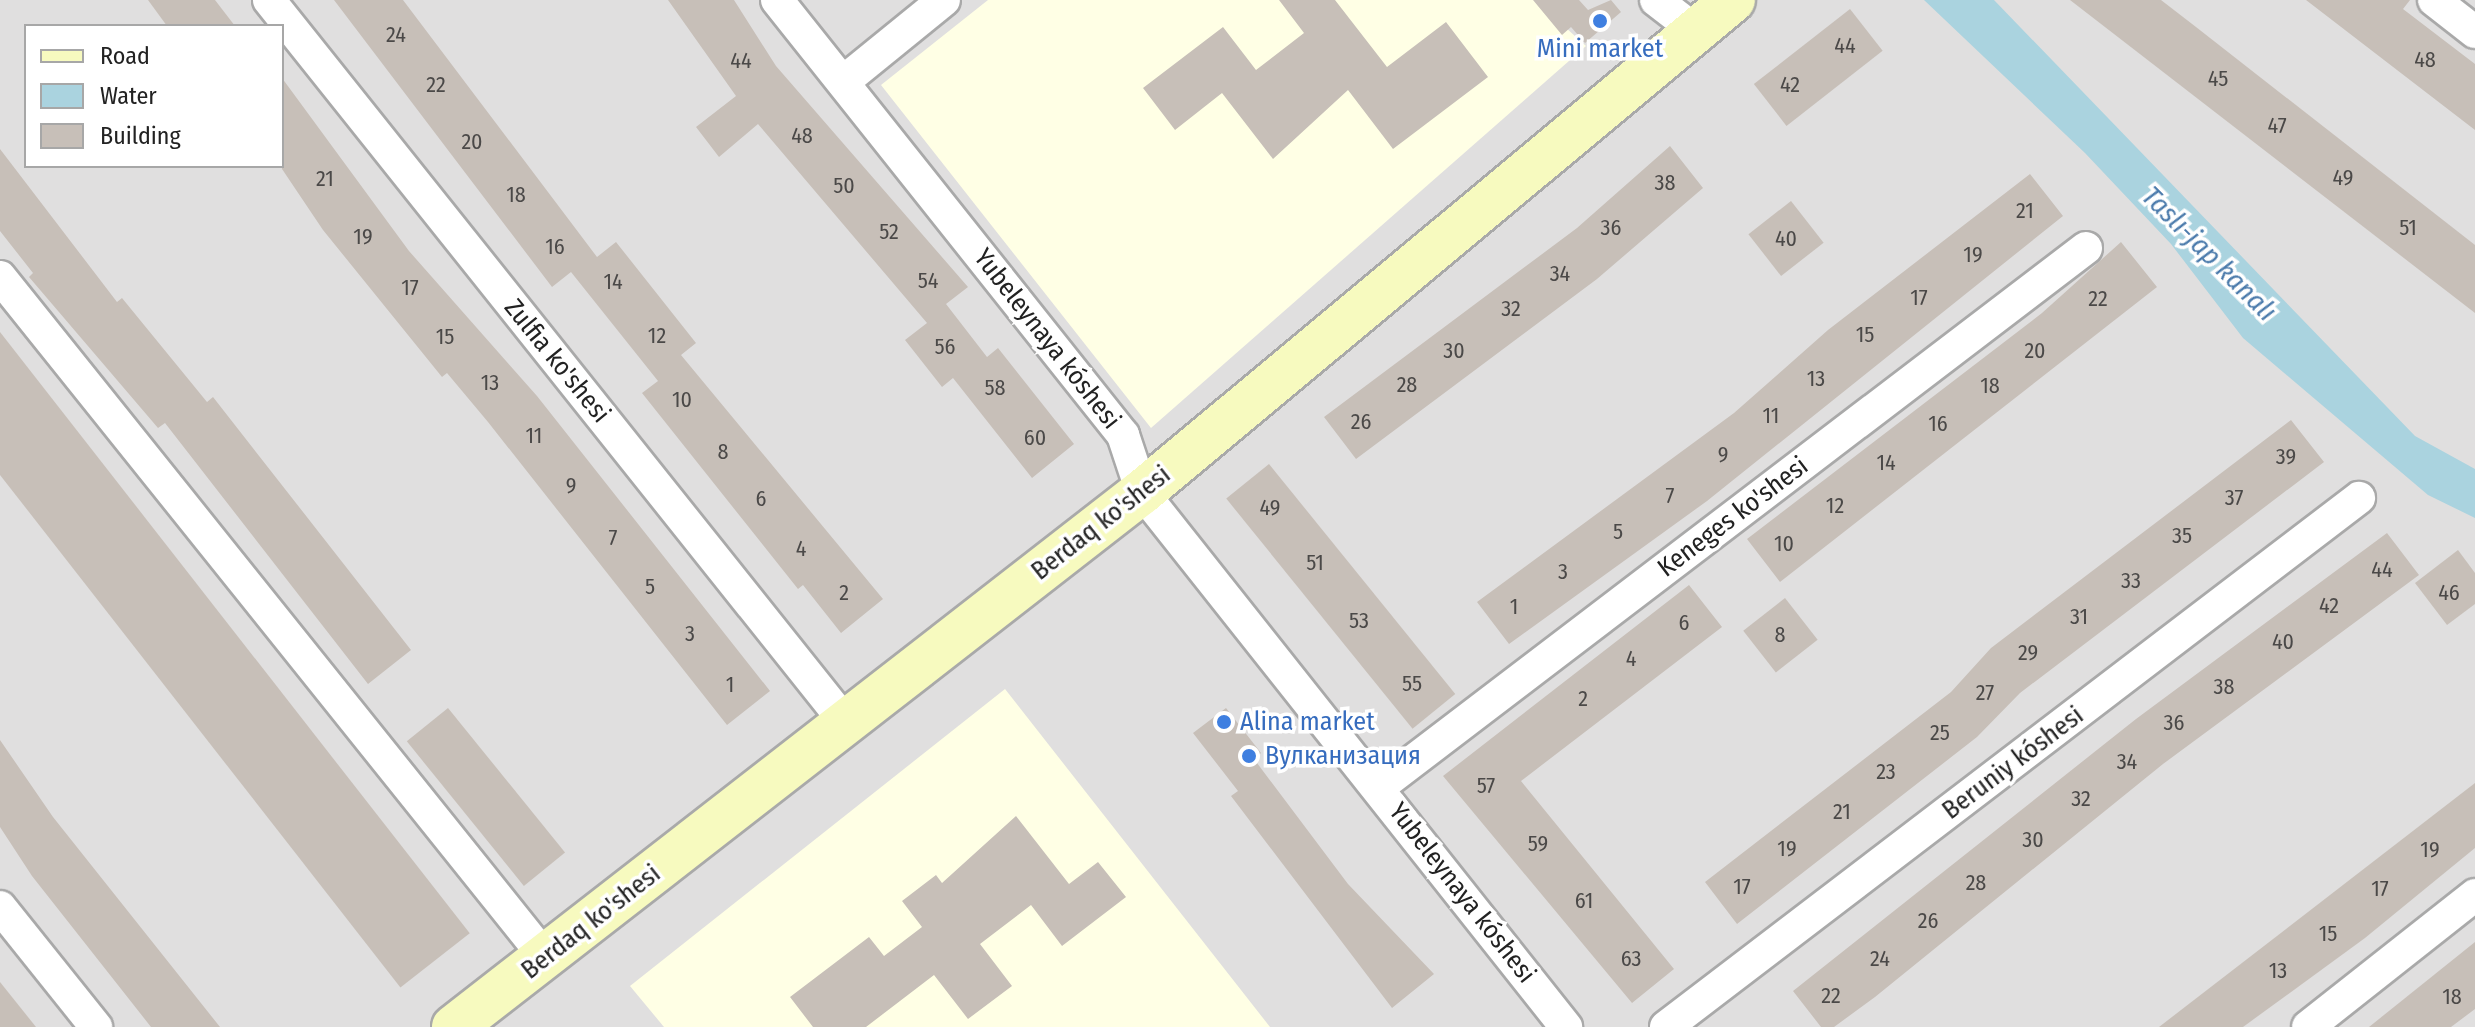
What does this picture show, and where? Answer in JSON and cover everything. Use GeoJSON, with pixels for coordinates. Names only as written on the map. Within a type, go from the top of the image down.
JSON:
{"type":"FeatureCollection","features":[{"type":"Feature","properties":{"kind":"street","name":"Zulfia ko'shesi"},"geometry":{"type":"LineString","coordinates":[[269,0],[846,723]]}},
{"type":"Feature","properties":{"kind":"street","name":"Yubeleynaya kóshesi"},"geometry":{"type":"LineString","coordinates":[[777,0],[1123,435],[1142,492],[1379,787],[1566,1027]]}},
{"type":"Feature","properties":{"kind":"street"},"geometry":{"type":"LineString","coordinates":[[843,82],[944,0]]}},
{"type":"Feature","properties":{"kind":"street"},"geometry":{"type":"LineString","coordinates":[[1656,0],[1700,34]]}},
{"type":"Feature","properties":{"kind":"street","name":"Berdaq ko'shesi"},"geometry":{"type":"LineString","coordinates":[[454,1027],[1142,492],[1700,34],[1733,0]]}},
{"type":"Feature","properties":{"kind":"street"},"geometry":{"type":"LineString","coordinates":[[2434,0],[2475,32]]}},
{"type":"Feature","properties":{"kind":"street","name":"Keneges ko'shesi"},"geometry":{"type":"LineString","coordinates":[[1379,787],[2086,248]]}},
{"type":"Feature","properties":{"kind":"street"},"geometry":{"type":"LineString","coordinates":[[0,277],[545,957]]}},
{"type":"Feature","properties":{"kind":"street","name":"Beruniy kóshesi"},"geometry":{"type":"LineString","coordinates":[[1666,1027],[2359,498]]}},
{"type":"Feature","properties":{"kind":"street"},"geometry":{"type":"LineString","coordinates":[[2308,1027],[2475,895]]}},
{"type":"Feature","properties":{"kind":"street"},"geometry":{"type":"LineString","coordinates":[[0,907],[96,1027]]}},
{"type":"Feature","properties":{"kind":"shaded area"},"geometry":{"type":"Polygon","coordinates":[[[0,0],[2475,0],[2475,1027],[0,1027],[0,0]]]}},
{"type":"Feature","properties":{"kind":"shaded area"},"geometry":{"type":"Polygon","coordinates":[[[988,0],[1535,0],[1586,46],[1151,428],[881,85],[988,0]]]}},
{"type":"Feature","properties":{"kind":"shaded area"},"geometry":{"type":"Polygon","coordinates":[[[1005,689],[1270,1027],[664,1027],[630,986],[1005,689]]]}},
{"type":"Feature","properties":{"kind":"water","name":"Taslı-jap kanalı"},"geometry":{"type":"Polygon","coordinates":[[[1924,0],[1994,0],[2415,436],[2475,469],[2475,518],[2428,495],[2243,338],[2171,244],[2085,153],[1924,0]]]}},
{"type":"Feature","properties":{"kind":"building"},"geometry":{"type":"Polygon","coordinates":[[[148,0],[215,0],[233,24],[166,24],[148,0]]]}},
{"type":"Feature","properties":{"kind":"building"},"geometry":{"type":"Polygon","coordinates":[[[334,0],[403,0],[597,257],[616,242],[696,343],[681,355],[883,599],[841,633],[803,585],[798,589],[642,393],[658,381],[571,272],[552,287],[334,0]]]}},
{"type":"Feature","properties":{"kind":"building"},"geometry":{"type":"Polygon","coordinates":[[[668,0],[734,0],[776,66],[968,287],[946,304],[987,357],[998,348],[1074,444],[1032,478],[953,378],[942,387],[905,340],[927,323],[758,124],[719,157],[696,127],[736,96],[668,0]]]}},
{"type":"Feature","properties":{"kind":"building"},"geometry":{"type":"Polygon","coordinates":[[[1279,0],[1335,0],[1387,67],[1446,22],[1488,77],[1393,149],[1348,90],[1273,159],[1222,93],[1175,130],[1143,88],[1223,27],[1256,70],[1304,33],[1279,0]]]}},
{"type":"Feature","properties":{"kind":"building"},"geometry":{"type":"Polygon","coordinates":[[[1533,0],[1579,0],[1588,10],[1611,0],[1621,12],[1585,43],[1571,27],[1562,35],[1533,0]]]}},
{"type":"Feature","properties":{"kind":"building"},"geometry":{"type":"Polygon","coordinates":[[[2070,0],[2161,0],[2196,27],[2475,245],[2475,313],[2070,0]]]}},
{"type":"Feature","properties":{"kind":"building"},"geometry":{"type":"Polygon","coordinates":[[[2306,0],[2410,0],[2403,9],[2475,64],[2475,130],[2306,0]]]}},
{"type":"Feature","properties":{"kind":"building"},"geometry":{"type":"Polygon","coordinates":[[[1850,9],[1883,51],[1786,126],[1754,84],[1850,9]]]}},
{"type":"Feature","properties":{"kind":"building"},"geometry":{"type":"Polygon","coordinates":[[[284,81],[409,251],[537,396],[770,691],[727,725],[488,422],[447,373],[442,377],[323,230],[282,169],[284,81]]]}},
{"type":"Feature","properties":{"kind":"building"},"geometry":{"type":"Polygon","coordinates":[[[1670,146],[1703,188],[1597,279],[1356,459],[1324,417],[1577,228],[1670,146]]]}},
{"type":"Feature","properties":{"kind":"building"},"geometry":{"type":"Polygon","coordinates":[[[0,149],[117,302],[122,298],[207,402],[213,397],[411,650],[368,684],[165,423],[158,428],[29,277],[33,273],[0,231],[0,149]]]}},
{"type":"Feature","properties":{"kind":"building"},"geometry":{"type":"Polygon","coordinates":[[[2030,174],[2063,216],[1707,501],[1509,644],[1477,602],[1734,413],[1828,330],[2030,174]]]}},
{"type":"Feature","properties":{"kind":"building"},"geometry":{"type":"Polygon","coordinates":[[[1791,201],[1824,243],[1781,276],[1748,234],[1791,201]]]}},
{"type":"Feature","properties":{"kind":"building"},"geometry":{"type":"Polygon","coordinates":[[[2121,242],[2157,287],[1780,582],[1747,539],[2042,313],[2121,242]]]}},
{"type":"Feature","properties":{"kind":"building"},"geometry":{"type":"Polygon","coordinates":[[[0,332],[470,933],[400,987],[0,475],[0,332]]]}},
{"type":"Feature","properties":{"kind":"building"},"geometry":{"type":"Polygon","coordinates":[[[2291,420],[2324,462],[2020,693],[1977,737],[1737,924],[1705,882],[1951,692],[1991,648],[2291,420]]]}},
{"type":"Feature","properties":{"kind":"building"},"geometry":{"type":"Polygon","coordinates":[[[1269,464],[1455,694],[1413,729],[1226,499],[1269,464]]]}},
{"type":"Feature","properties":{"kind":"building"},"geometry":{"type":"Polygon","coordinates":[[[2387,533],[2419,575],[2163,764],[1875,997],[1834,1027],[1821,1027],[1793,991],[2136,719],[2387,533]]]}},
{"type":"Feature","properties":{"kind":"building"},"geometry":{"type":"Polygon","coordinates":[[[2458,550],[2475,573],[2475,604],[2447,625],[2415,583],[2458,550]]]}},
{"type":"Feature","properties":{"kind":"building"},"geometry":{"type":"Polygon","coordinates":[[[1689,585],[1722,627],[1521,781],[1674,969],[1632,1003],[1443,776],[1689,585]]]}},
{"type":"Feature","properties":{"kind":"building"},"geometry":{"type":"Polygon","coordinates":[[[1785,598],[1818,640],[1776,672],[1743,631],[1785,598]]]}},
{"type":"Feature","properties":{"kind":"building"},"geometry":{"type":"Polygon","coordinates":[[[448,708],[565,853],[524,886],[407,741],[448,708]]]}},
{"type":"Feature","properties":{"kind":"building"},"geometry":{"type":"Polygon","coordinates":[[[1226,708],[1261,753],[1254,759],[1348,884],[1434,974],[1392,1008],[1231,796],[1238,791],[1193,733],[1226,708]]]}},
{"type":"Feature","properties":{"kind":"building"},"geometry":{"type":"Polygon","coordinates":[[[0,740],[53,817],[220,1027],[151,1027],[32,876],[0,827],[0,740]]]}},
{"type":"Feature","properties":{"kind":"building"},"geometry":{"type":"Polygon","coordinates":[[[2475,783],[2475,848],[2365,938],[2243,1027],[2159,1027],[2475,783]]]}},
{"type":"Feature","properties":{"kind":"building"},"geometry":{"type":"Polygon","coordinates":[[[1016,816],[1069,884],[1098,862],[1126,897],[1062,946],[1031,905],[980,944],[1012,986],[968,1019],[934,975],[866,1027],[813,1027],[790,997],[869,937],[884,956],[922,927],[902,901],[936,875],[942,883],[1016,816]]]}},
{"type":"Feature","properties":{"kind":"building"},"geometry":{"type":"Polygon","coordinates":[[[2475,942],[2475,1009],[2451,1027],[2369,1027],[2475,942]]]}},
{"type":"Feature","properties":{"kind":"building"},"geometry":{"type":"Polygon","coordinates":[[[0,982],[36,1027],[0,1027],[0,982]]]}},
{"type":"Feature","properties":{"kind":"place","name":"Mini market"},"geometry":{"type":"Point","coordinates":[1600,21]}},
{"type":"Feature","properties":{"kind":"place","name":"Alina market"},"geometry":{"type":"Point","coordinates":[1224,722]}},
{"type":"Feature","properties":{"kind":"place","name":"Вулканизация"},"geometry":{"type":"Point","coordinates":[1249,756]}}]}
